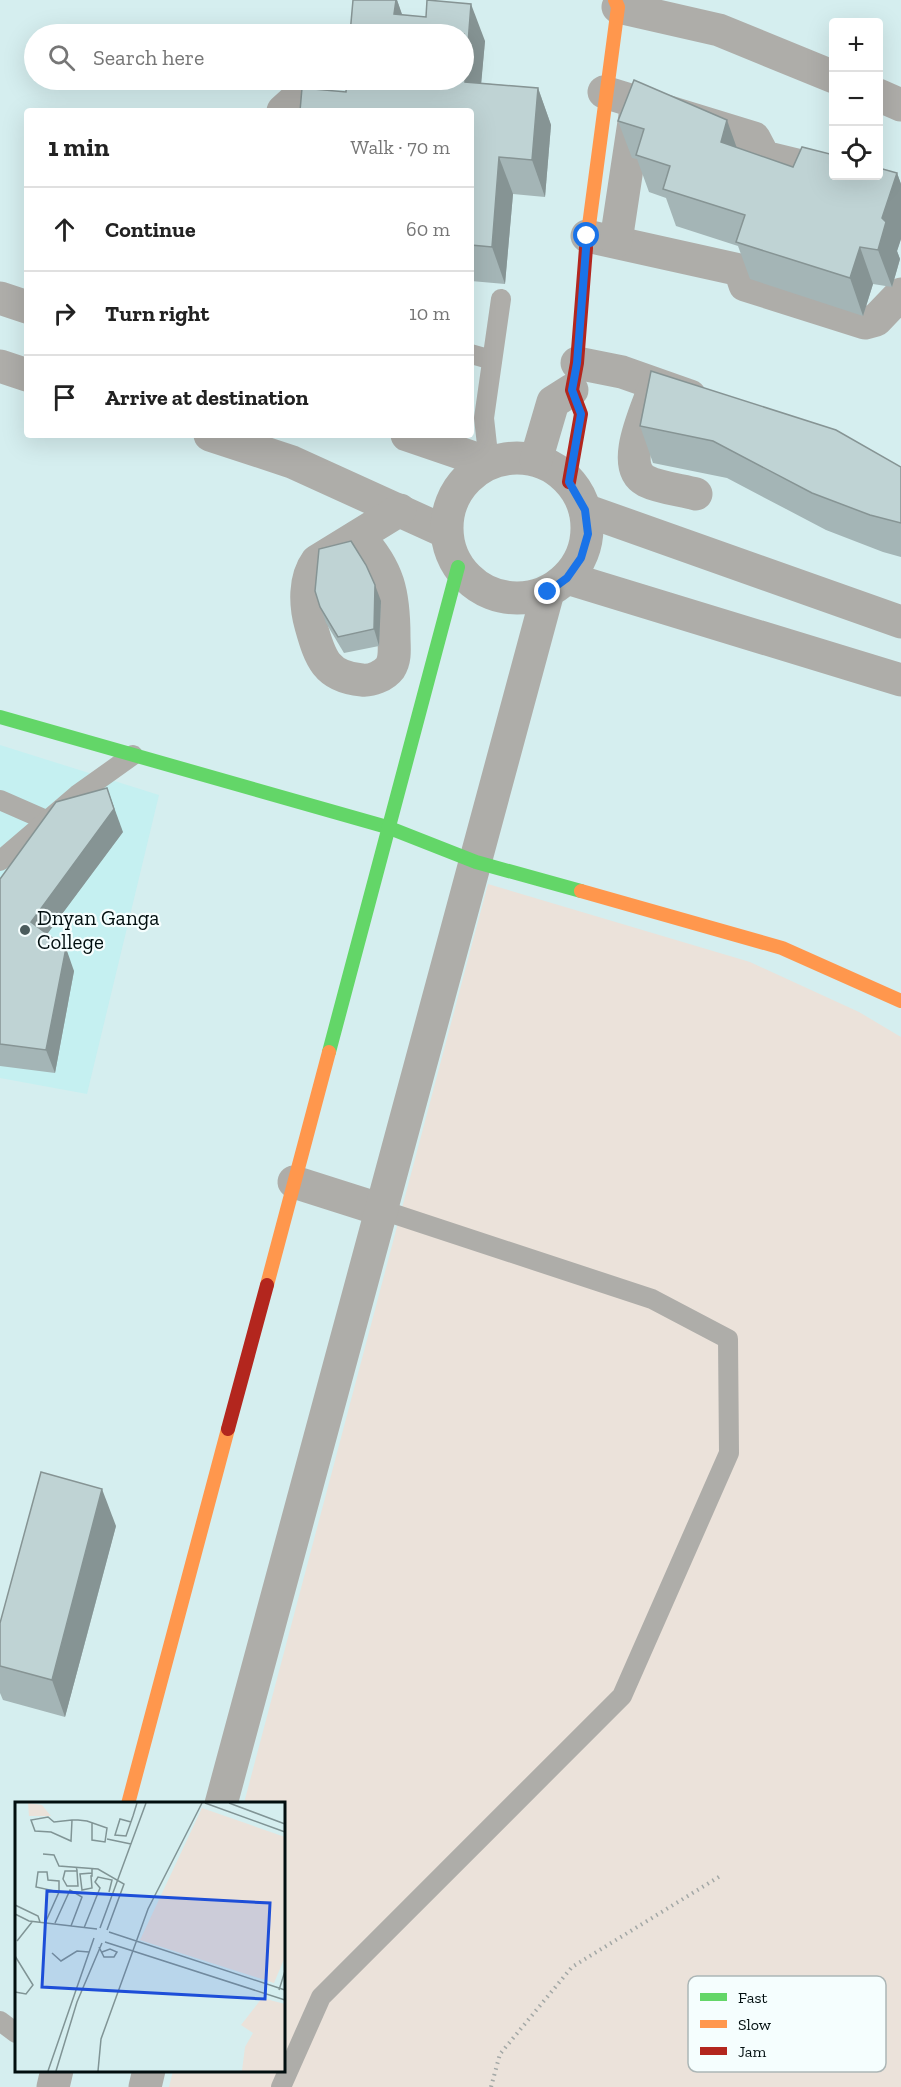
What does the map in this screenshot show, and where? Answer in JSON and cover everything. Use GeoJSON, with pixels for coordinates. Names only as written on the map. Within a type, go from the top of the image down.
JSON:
{"type":"FeatureCollection","features":[{"type":"Feature","properties":{"kind":"street"},"geometry":{"type":"LineString","coordinates":[[601,238],[604,92],[617,4],[719,30],[829,75]]}},
{"type":"Feature","properties":{"kind":"street"},"geometry":{"type":"LineString","coordinates":[[286,108],[306,90]]}},
{"type":"Feature","properties":{"kind":"street"},"geometry":{"type":"LineString","coordinates":[[604,92],[754,138],[764,157],[829,173]]}},
{"type":"Feature","properties":{"kind":"street"},"geometry":{"type":"LineString","coordinates":[[883,97],[901,105]]}},
{"type":"Feature","properties":{"kind":"street"},"geometry":{"type":"LineString","coordinates":[[569,482],[581,414],[574,377],[601,238],[638,101]]}},
{"type":"Feature","properties":{"kind":"street"},"geometry":{"type":"LineString","coordinates":[[601,238],[741,270],[745,285],[865,323],[876,320],[901,294]]}},
{"type":"Feature","properties":{"kind":"street"},"geometry":{"type":"LineString","coordinates":[[0,298],[24,306]]}},
{"type":"Feature","properties":{"kind":"street"},"geometry":{"type":"LineString","coordinates":[[0,366],[24,374]]}},
{"type":"Feature","properties":{"kind":"street"},"geometry":{"type":"LineString","coordinates":[[536,460],[553,402],[574,377],[622,372],[723,408]]}},
{"type":"Feature","properties":{"kind":"street"},"geometry":{"type":"LineString","coordinates":[[656,383],[632,454],[635,471],[646,481],[696,494]]}},
{"type":"Feature","properties":{"kind":"street"},"geometry":{"type":"LineString","coordinates":[[219,438],[292,462],[446,532]]}},
{"type":"Feature","properties":{"kind":"street"},"geometry":{"type":"LineString","coordinates":[[416,438],[489,463]]}},
{"type":"Feature","properties":{"kind":"street"},"geometry":{"type":"LineString","coordinates":[[221,1802],[476,862],[558,585],[581,558],[588,534],[585,510],[569,482],[558,470],[536,460],[512,458],[489,463],[471,474],[457,491],[448,510],[446,532],[449,550],[458,567],[471,582],[488,594],[518,599],[558,585],[901,680]]}},
{"type":"Feature","properties":{"kind":"street"},"geometry":{"type":"LineString","coordinates":[[359,537],[400,510]]}},
{"type":"Feature","properties":{"kind":"street"},"geometry":{"type":"LineString","coordinates":[[585,510],[901,622]]}},
{"type":"Feature","properties":{"kind":"street"},"geometry":{"type":"LineString","coordinates":[[128,1802],[458,567]]}},
{"type":"Feature","properties":{"kind":"street"},"geometry":{"type":"LineString","coordinates":[[0,717],[387,827],[476,862],[782,948],[901,1001]]}},
{"type":"Feature","properties":{"kind":"street"},"geometry":{"type":"LineString","coordinates":[[294,1182],[382,1210]]}},
{"type":"Feature","properties":{"kind":"street"},"geometry":{"type":"LineString","coordinates":[[53,2087],[57,2072]]}},
{"type":"Feature","properties":{"kind":"street"},"geometry":{"type":"LineString","coordinates":[[145,2087],[149,2072]]}},
{"type":"Feature","properties":{"kind":"lane"},"geometry":{"type":"LineString","coordinates":[[489,463],[484,418],[501,299]]}},
{"type":"Feature","properties":{"kind":"lane"},"geometry":{"type":"LineString","coordinates":[[474,355],[492,360]]}},
{"type":"Feature","properties":{"kind":"lane"},"geometry":{"type":"LineString","coordinates":[[0,861],[108,771],[133,755]]}},
{"type":"Feature","properties":{"kind":"lane"},"geometry":{"type":"LineString","coordinates":[[0,800],[48,821]]}},
{"type":"Feature","properties":{"kind":"lane"},"geometry":{"type":"LineString","coordinates":[[281,2087],[321,1997],[622,1696],[729,1453],[728,1339],[652,1299],[382,1210]]}},
{"type":"Feature","properties":{"kind":"lane"},"geometry":{"type":"LineString","coordinates":[[0,2021],[15,2031]]}},
{"type":"Feature","properties":{"kind":"path"},"geometry":{"type":"LineString","coordinates":[[491,2087],[500,2054],[572,1967],[722,1875]]}},
{"type":"Feature","properties":{"kind":"shaded area"},"geometry":{"type":"Polygon","coordinates":[[[0,745],[159,795],[87,1094],[0,1078],[0,745]]]}},
{"type":"Feature","properties":{"kind":"shaded area"},"geometry":{"type":"Polygon","coordinates":[[[488,884],[750,962],[859,1012],[901,1037],[901,2087],[169,2087],[173,2072],[285,2072],[285,1802],[244,1802],[488,884]]]}},
{"type":"Feature","properties":{"kind":"building"},"geometry":{"type":"Polygon","coordinates":[[[353,0],[396,0],[394,14],[426,17],[427,0],[471,4],[469,24],[351,24],[353,0]]]}},
{"type":"Feature","properties":{"kind":"building"},"geometry":{"type":"Polygon","coordinates":[[[634,80],[727,120],[721,142],[793,167],[802,147],[829,154],[829,180],[883,180],[883,169],[897,173],[882,218],[886,222],[878,250],[860,247],[850,278],[736,242],[745,215],[663,189],[670,166],[636,155],[644,129],[618,121],[634,80]]]}},
{"type":"Feature","properties":{"kind":"building"},"geometry":{"type":"Polygon","coordinates":[[[474,83],[538,88],[532,160],[499,157],[492,247],[474,245],[474,108],[300,108],[302,90],[346,92],[346,90],[474,90],[474,83]]]}},
{"type":"Feature","properties":{"kind":"building"},"geometry":{"type":"Polygon","coordinates":[[[651,371],[836,430],[901,467],[901,523],[870,515],[812,493],[713,441],[640,426],[651,371]]]}},
{"type":"Feature","properties":{"kind":"building"},"geometry":{"type":"Polygon","coordinates":[[[351,541],[375,585],[374,629],[338,637],[320,607],[315,591],[319,549],[351,541]]]}},
{"type":"Feature","properties":{"kind":"building","name":"Dnyan Ganga College"},"geometry":{"type":"Polygon","coordinates":[[[107,788],[114,809],[31,922],[66,948],[46,1050],[0,1044],[0,879],[56,802],[107,788]]]}},
{"type":"Feature","properties":{"kind":"building"},"geometry":{"type":"Polygon","coordinates":[[[41,1472],[102,1489],[52,1680],[0,1666],[0,1623],[41,1472]]]}},
{"type":"Feature","properties":{"kind":"traffic: fast"},"geometry":{"type":"LineString","coordinates":[[329,1052],[458,567]]}},
{"type":"Feature","properties":{"kind":"traffic: fast"},"geometry":{"type":"LineString","coordinates":[[0,717],[387,827],[476,862],[581,891]]}},
{"type":"Feature","properties":{"kind":"traffic: slow"},"geometry":{"type":"LineString","coordinates":[[586,248],[618,7],[615,0]]}},
{"type":"Feature","properties":{"kind":"traffic: slow"},"geometry":{"type":"LineString","coordinates":[[581,891],[782,948],[901,1001]]}},
{"type":"Feature","properties":{"kind":"traffic: slow"},"geometry":{"type":"LineString","coordinates":[[267,1285],[329,1052]]}},
{"type":"Feature","properties":{"kind":"traffic: slow"},"geometry":{"type":"LineString","coordinates":[[129,1802],[228,1429]]}},
{"type":"Feature","properties":{"kind":"traffic: jam"},"geometry":{"type":"LineString","coordinates":[[569,482],[581,414],[572,390],[577,363],[586,248]]}},
{"type":"Feature","properties":{"kind":"traffic: jam"},"geometry":{"type":"LineString","coordinates":[[228,1429],[267,1285]]}},
{"type":"Feature","properties":{"kind":"place","name":"Dnyan Ganga College"},"geometry":{"type":"Point","coordinates":[25,930]}},
{"type":"Feature","properties":{"kind":"route"},"geometry":{"type":"LineString","coordinates":[[548,592],[567,578],[581,558],[588,534],[585,510],[575,488],[569,482],[581,414],[572,390],[577,363],[587,236]]}}]}
